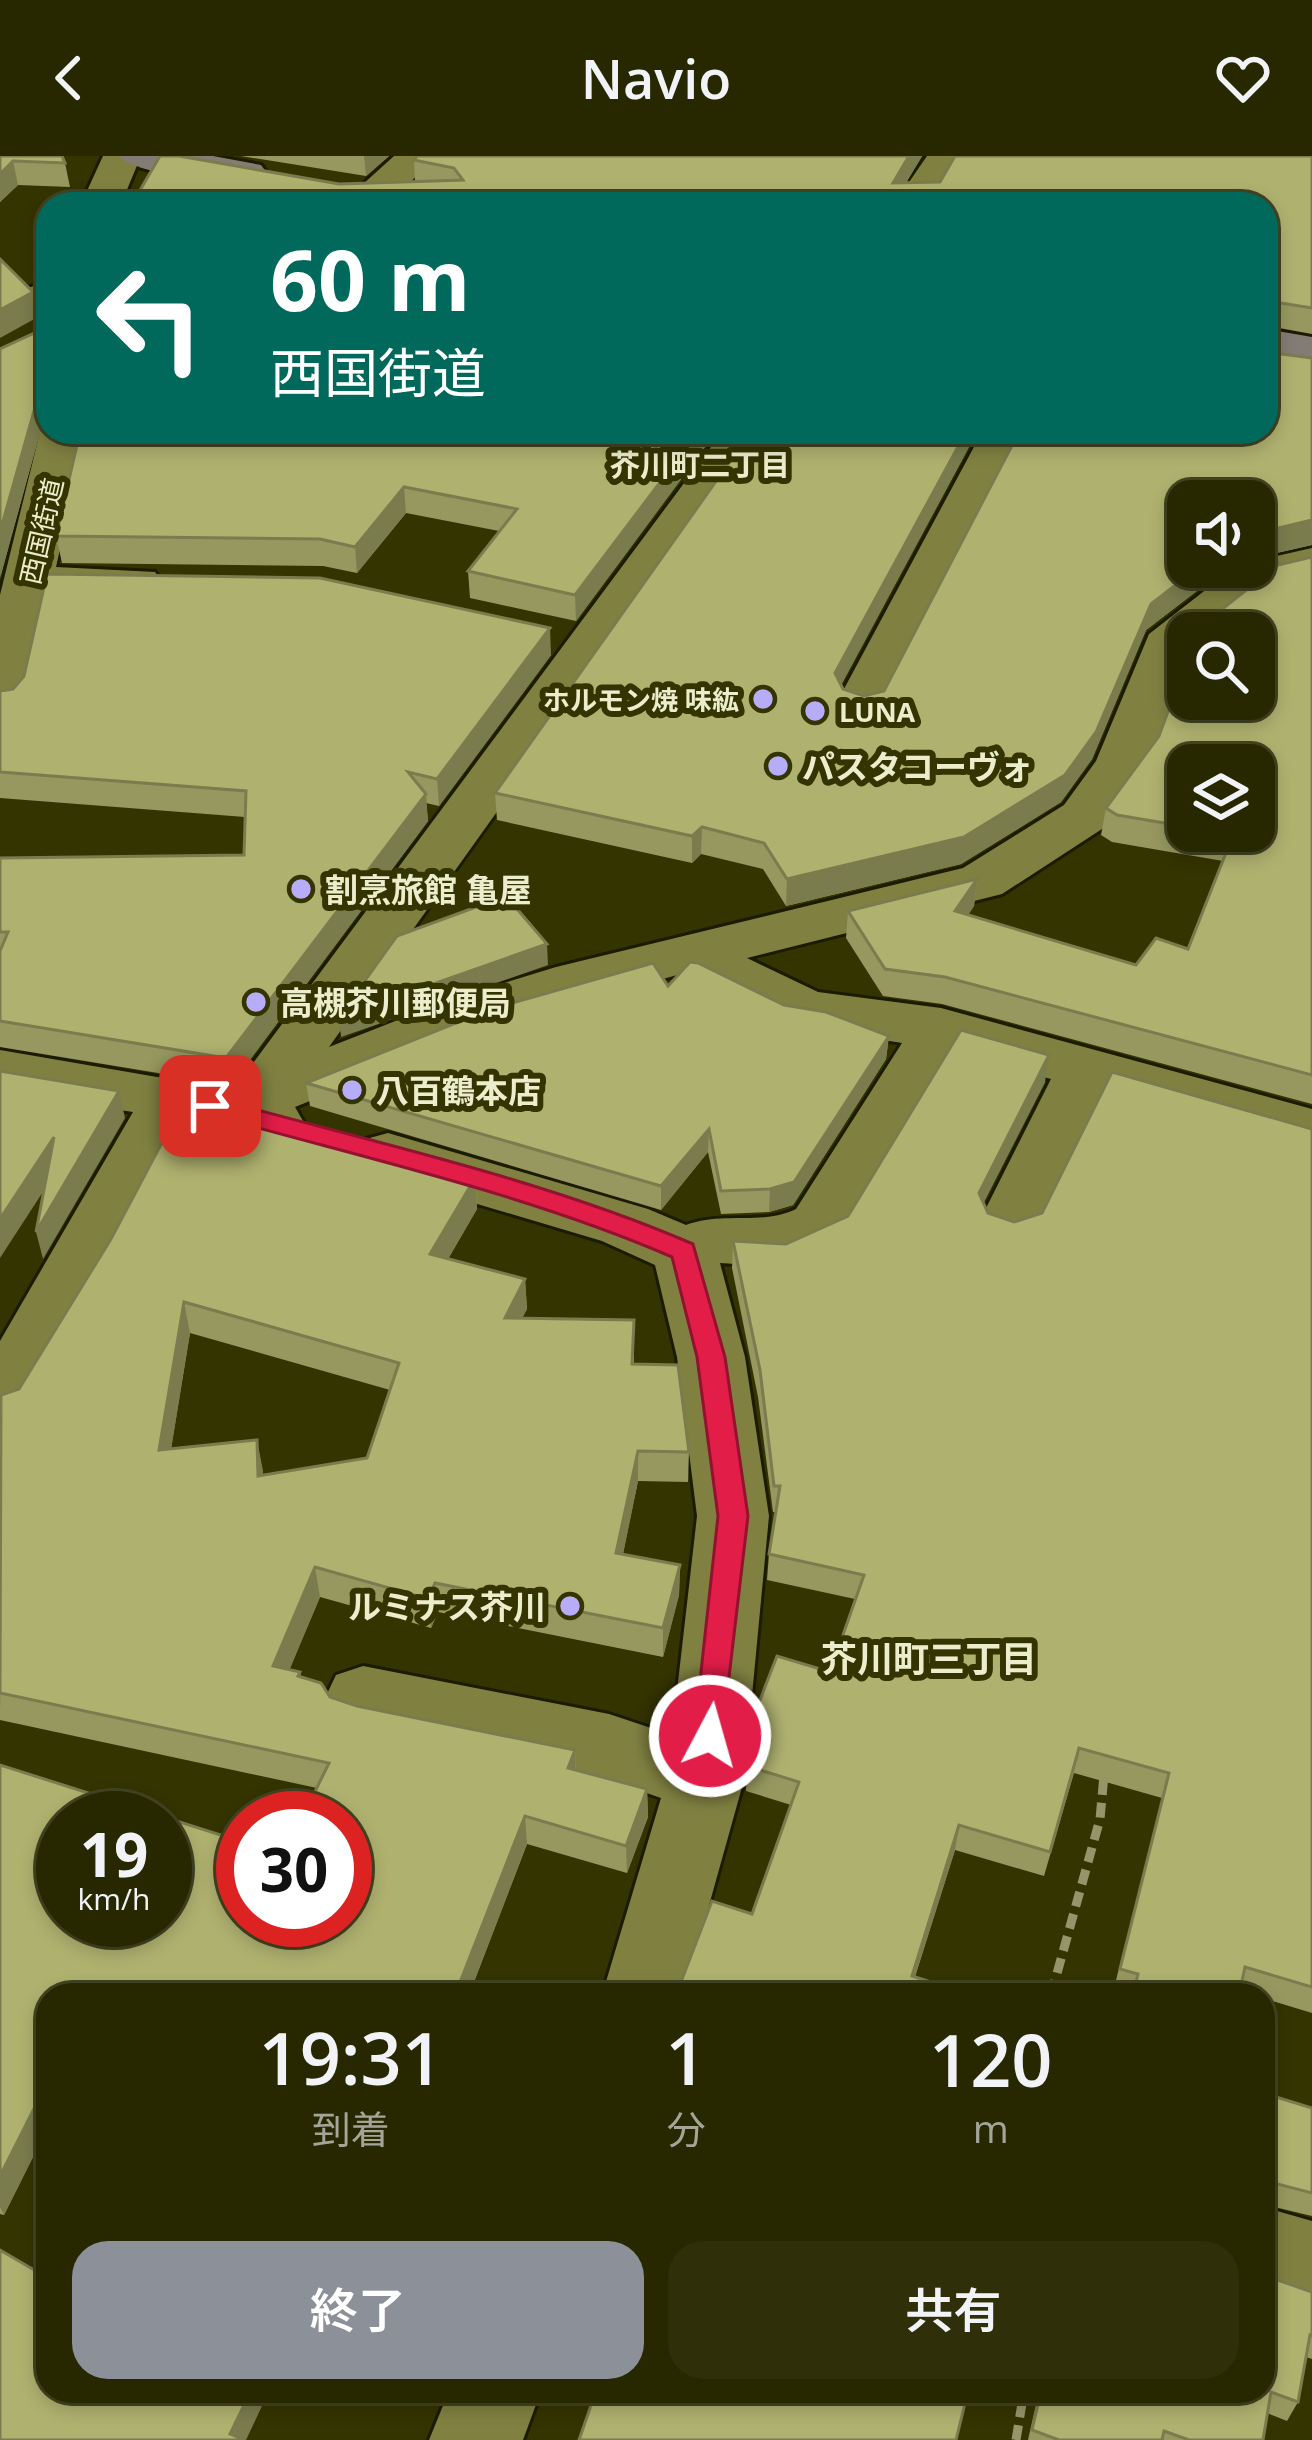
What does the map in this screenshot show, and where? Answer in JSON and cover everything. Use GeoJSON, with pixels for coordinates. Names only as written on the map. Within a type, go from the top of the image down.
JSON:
{"type":"FeatureCollection","features":[{"type":"Feature","properties":{"kind":"street"},"geometry":{"type":"LineString","coordinates":[[106,192],[122,156]]}},
{"type":"Feature","properties":{"kind":"street"},"geometry":{"type":"LineString","coordinates":[[138,156],[291,180]]}},
{"type":"Feature","properties":{"kind":"street"},"geometry":{"type":"LineString","coordinates":[[362,192],[416,156]]}},
{"type":"Feature","properties":{"kind":"street"},"geometry":{"type":"LineString","coordinates":[[918,192],[930,158]]}},
{"type":"Feature","properties":{"kind":"street"},"geometry":{"type":"LineString","coordinates":[[0,309],[36,298]]}},
{"type":"Feature","properties":{"kind":"street"},"geometry":{"type":"LineString","coordinates":[[1278,327],[1312,332]]}},
{"type":"Feature","properties":{"kind":"street"},"geometry":{"type":"LineString","coordinates":[[1278,344],[1312,350]]}},
{"type":"Feature","properties":{"kind":"street"},"geometry":{"type":"LineString","coordinates":[[1278,363],[1312,368]]}},
{"type":"Feature","properties":{"kind":"street","name":"西国街道"},"geometry":{"type":"LineString","coordinates":[[0,700],[60,444]]}},
{"type":"Feature","properties":{"kind":"street"},"geometry":{"type":"LineString","coordinates":[[255,1106],[569,639],[735,444]]}},
{"type":"Feature","properties":{"kind":"street"},"geometry":{"type":"LineString","coordinates":[[863,702],[999,444]]}},
{"type":"Feature","properties":{"kind":"street"},"geometry":{"type":"LineString","coordinates":[[255,1106],[470,1014],[698,951],[982,881],[1083,817],[1106,791],[1124,761],[1168,645],[1254,576],[1312,563]]}},
{"type":"Feature","properties":{"kind":"street"},"geometry":{"type":"LineString","coordinates":[[30,580],[188,583]]}},
{"type":"Feature","properties":{"kind":"street"},"geometry":{"type":"LineString","coordinates":[[698,951],[705,961],[806,1010],[941,1028],[1312,1131]]}},
{"type":"Feature","properties":{"kind":"street"},"geometry":{"type":"LineString","coordinates":[[0,1071],[255,1106],[625,1226],[684,1251],[719,1238],[783,1243],[819,1225],[941,1028]]}},
{"type":"Feature","properties":{"kind":"street"},"geometry":{"type":"LineString","coordinates":[[1011,1222],[1087,1068]]}},
{"type":"Feature","properties":{"kind":"street"},"geometry":{"type":"LineString","coordinates":[[0,1398],[81,1268],[172,1097]]}},
{"type":"Feature","properties":{"kind":"street"},"geometry":{"type":"LineString","coordinates":[[647,1983],[705,1780],[733,1516],[711,1357],[684,1251]]}},
{"type":"Feature","properties":{"kind":"street"},"geometry":{"type":"LineString","coordinates":[[363,1698],[609,1747],[705,1780]]}},
{"type":"Feature","properties":{"kind":"street"},"geometry":{"type":"LineString","coordinates":[[1275,2255],[1312,2266]]}},
{"type":"Feature","properties":{"kind":"street"},"geometry":{"type":"LineString","coordinates":[[476,2440],[490,2403]]}},
{"type":"Feature","properties":{"kind":"path"},"geometry":{"type":"LineString","coordinates":[[1054,1983],[1100,1819],[1109,1753]]}},
{"type":"Feature","properties":{"kind":"path"},"geometry":{"type":"LineString","coordinates":[[1016,2440],[1022,2403]]}},
{"type":"Feature","properties":{"kind":"building"},"geometry":{"type":"Polygon","coordinates":[[[0,156],[62,156],[65,163],[13,161],[0,174],[0,156]]]}},
{"type":"Feature","properties":{"kind":"building"},"geometry":{"type":"Polygon","coordinates":[[[160,156],[339,184],[463,180],[454,168],[414,160],[417,156],[909,156],[893,183],[940,182],[955,156],[1312,156],[1312,308],[1278,303],[1278,192],[139,192],[160,156]]]}},
{"type":"Feature","properties":{"kind":"building"},"geometry":{"type":"Polygon","coordinates":[[[0,259],[33,292],[0,310],[0,259]]]}},
{"type":"Feature","properties":{"kind":"building"},"geometry":{"type":"Polygon","coordinates":[[[36,332],[36,404],[0,532],[0,349],[36,332]]]}},
{"type":"Feature","properties":{"kind":"building"},"geometry":{"type":"Polygon","coordinates":[[[1278,353],[1312,358],[1312,520],[1275,529],[1275,480],[1167,480],[1167,588],[1172,588],[1151,604],[1096,732],[1065,775],[964,837],[787,879],[764,843],[702,827],[692,836],[495,793],[742,444],[959,444],[835,673],[843,689],[864,696],[884,691],[1013,444],[1278,444],[1278,353]]]}},
{"type":"Feature","properties":{"kind":"building"},"geometry":{"type":"Polygon","coordinates":[[[77,444],[689,444],[575,595],[468,571],[517,509],[404,487],[355,547],[320,539],[56,536],[77,444]]]}},
{"type":"Feature","properties":{"kind":"building"},"geometry":{"type":"Polygon","coordinates":[[[1312,557],[1312,1075],[945,977],[885,969],[848,911],[977,879],[955,911],[1136,965],[1156,938],[1188,949],[1226,852],[1275,852],[1275,744],[1167,744],[1167,823],[1117,815],[1106,808],[1159,736],[1167,714],[1167,720],[1275,720],[1275,612],[1197,611],[1221,610],[1249,588],[1275,588],[1278,565],[1312,557]]]}},
{"type":"Feature","properties":{"kind":"building"},"geometry":{"type":"Polygon","coordinates":[[[47,574],[320,578],[550,628],[437,779],[408,772],[426,794],[226,1058],[0,1021],[0,951],[8,932],[0,932],[0,858],[244,855],[246,791],[0,772],[0,691],[13,689],[24,676],[47,574]]]}},
{"type":"Feature","properties":{"kind":"building"},"geometry":{"type":"Polygon","coordinates":[[[506,896],[547,944],[339,1017],[397,936],[506,896]]]}},
{"type":"Feature","properties":{"kind":"building"},"geometry":{"type":"Polygon","coordinates":[[[690,962],[784,1005],[826,1012],[889,1036],[794,1182],[770,1189],[721,1191],[709,1129],[661,1186],[306,1083],[491,1009],[653,963],[668,986],[690,962]]]}},
{"type":"Feature","properties":{"kind":"building"},"geometry":{"type":"Polygon","coordinates":[[[961,1030],[1049,1055],[979,1193],[988,1213],[1014,1222],[1042,1213],[1112,1072],[1312,1129],[1312,1987],[1245,1967],[1242,1983],[1136,1983],[1138,1974],[1120,1969],[1169,1773],[1079,1748],[1050,1852],[959,1825],[912,1976],[934,1983],[681,1983],[712,1901],[752,1914],[799,1782],[747,1766],[753,1718],[777,1656],[830,1672],[864,1575],[769,1554],[780,1486],[774,1486],[760,1370],[733,1241],[786,1244],[848,1216],[961,1030]]]}},
{"type":"Feature","properties":{"kind":"building"},"geometry":{"type":"Polygon","coordinates":[[[0,1071],[119,1091],[36,1232],[54,1137],[0,1219],[0,1071]]]}},
{"type":"Feature","properties":{"kind":"building"},"geometry":{"type":"Polygon","coordinates":[[[185,1099],[240,1109],[475,1178],[430,1254],[525,1279],[505,1318],[634,1320],[632,1364],[678,1365],[689,1452],[638,1451],[616,1553],[680,1565],[663,1628],[435,1583],[428,1599],[315,1567],[273,1666],[300,1672],[298,1676],[321,1683],[330,1697],[357,1706],[575,1750],[568,1768],[647,1789],[626,1846],[525,1816],[460,1983],[36,1983],[36,2105],[0,2176],[0,1765],[82,1791],[36,1791],[36,1947],[192,1947],[192,1826],[216,1833],[216,1947],[372,1947],[372,1791],[315,1791],[329,1763],[0,1693],[1,1395],[19,1389],[111,1239],[185,1099]],[[184,1302],[159,1450],[257,1440],[258,1476],[367,1458],[399,1363],[184,1302]]]}},
{"type":"Feature","properties":{"kind":"building"},"geometry":{"type":"Polygon","coordinates":[[[1275,2097],[1312,2108],[1312,2193],[1275,2183],[1275,2097]]]}},
{"type":"Feature","properties":{"kind":"building"},"geometry":{"type":"Polygon","coordinates":[[[0,2250],[36,2271],[36,2403],[245,2403],[230,2434],[245,2440],[0,2440],[0,2250]]]}},
{"type":"Feature","properties":{"kind":"building"},"geometry":{"type":"Polygon","coordinates":[[[1275,2279],[1312,2292],[1312,2336],[1298,2402],[1275,2393],[1275,2279]]]}},
{"type":"Feature","properties":{"kind":"building"},"geometry":{"type":"Polygon","coordinates":[[[592,2403],[965,2403],[956,2440],[579,2440],[592,2403]]]}},
{"type":"Feature","properties":{"kind":"building"},"geometry":{"type":"Polygon","coordinates":[[[1038,2403],[1269,2403],[1263,2440],[1189,2440],[1164,2431],[1162,2440],[1059,2440],[1032,2430],[1038,2403]]]}},
{"type":"Feature","properties":{"kind":"place","name":"ホルモン焼 味紘"},"geometry":{"type":"Point","coordinates":[763,699]}},
{"type":"Feature","properties":{"kind":"place","name":"LUNA"},"geometry":{"type":"Point","coordinates":[815,711]}},
{"type":"Feature","properties":{"kind":"place","name":"パスタコーヴォ"},"geometry":{"type":"Point","coordinates":[778,766]}},
{"type":"Feature","properties":{"kind":"place","name":"割烹旅館 亀屋"},"geometry":{"type":"Point","coordinates":[301,889]}},
{"type":"Feature","properties":{"kind":"place","name":"高槻芥川郵便局"},"geometry":{"type":"Point","coordinates":[256,1002]}},
{"type":"Feature","properties":{"kind":"place","name":"八百鶴本店"},"geometry":{"type":"Point","coordinates":[352,1090]}},
{"type":"Feature","properties":{"kind":"place","name":"ルミナス芥川"},"geometry":{"type":"Point","coordinates":[570,1606]}},
{"type":"Feature","properties":{"kind":"district","name":"芥川町二丁目"},"geometry":{"type":"Point","coordinates":[700,464]}},
{"type":"Feature","properties":{"kind":"district","name":"芥川町三丁目"},"geometry":{"type":"Point","coordinates":[929,1658]}},
{"type":"Feature","properties":{"kind":"route"},"geometry":{"type":"LineString","coordinates":[[210,1106],[520,1193],[625,1226],[684,1251],[711,1357],[733,1516],[710,1736]]}}]}
